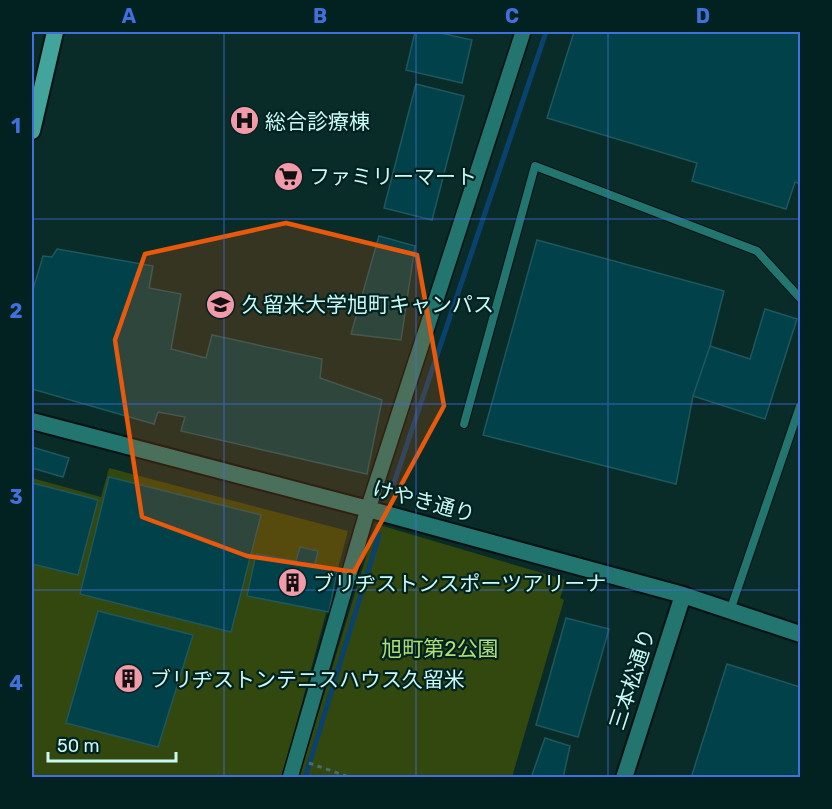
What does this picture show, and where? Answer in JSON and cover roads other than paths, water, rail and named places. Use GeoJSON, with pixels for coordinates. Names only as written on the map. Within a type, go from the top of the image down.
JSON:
{"type":"FeatureCollection","features":[{"type":"Feature","properties":{"kind":"main road"},"geometry":{"type":"LineString","coordinates":[[32,131],[55,32]]}},
{"type":"Feature","properties":{"kind":"street"},"geometry":{"type":"LineString","coordinates":[[290,777],[368,508],[523,32]]}},
{"type":"Feature","properties":{"kind":"street","name":"けやき通り"},"geometry":{"type":"LineString","coordinates":[[32,421],[368,508],[682,595],[801,634]]}},
{"type":"Feature","properties":{"kind":"street","name":"三本松通り"},"geometry":{"type":"LineString","coordinates":[[624,777],[682,595]]}},
{"type":"Feature","properties":{"kind":"lane"},"geometry":{"type":"LineString","coordinates":[[464,424],[535,165],[757,251],[801,298]]}},
{"type":"Feature","properties":{"kind":"lane"},"geometry":{"type":"LineString","coordinates":[[730,611],[801,406]]}},
{"type":"Feature","properties":{"kind":"waterway"},"geometry":{"type":"LineString","coordinates":[[394,483],[546,32]]}},
{"type":"Feature","properties":{"kind":"waterway"},"geometry":{"type":"LineString","coordinates":[[305,778],[379,535]]}},
{"type":"Feature","properties":{"kind":"place","name":"総合診療棟"},"geometry":{"type":"Point","coordinates":[244,121]}},
{"type":"Feature","properties":{"kind":"place","name":"ファミリーマート"},"geometry":{"type":"Point","coordinates":[288,176]}},
{"type":"Feature","properties":{"kind":"place","name":"久留米大学旭町キャンパス"},"geometry":{"type":"Point","coordinates":[221,304]}},
{"type":"Feature","properties":{"kind":"place","name":"ブリヂストンスポーツアリーナ"},"geometry":{"type":"Point","coordinates":[292,583]}},
{"type":"Feature","properties":{"kind":"place","name":"ブリヂストンテニスハウス久留米"},"geometry":{"type":"Point","coordinates":[129,679]}},
{"type":"Feature","properties":{"kind":"park label","name":"旭町第2公園"},"geometry":{"type":"Point","coordinates":[440,648]}}]}
